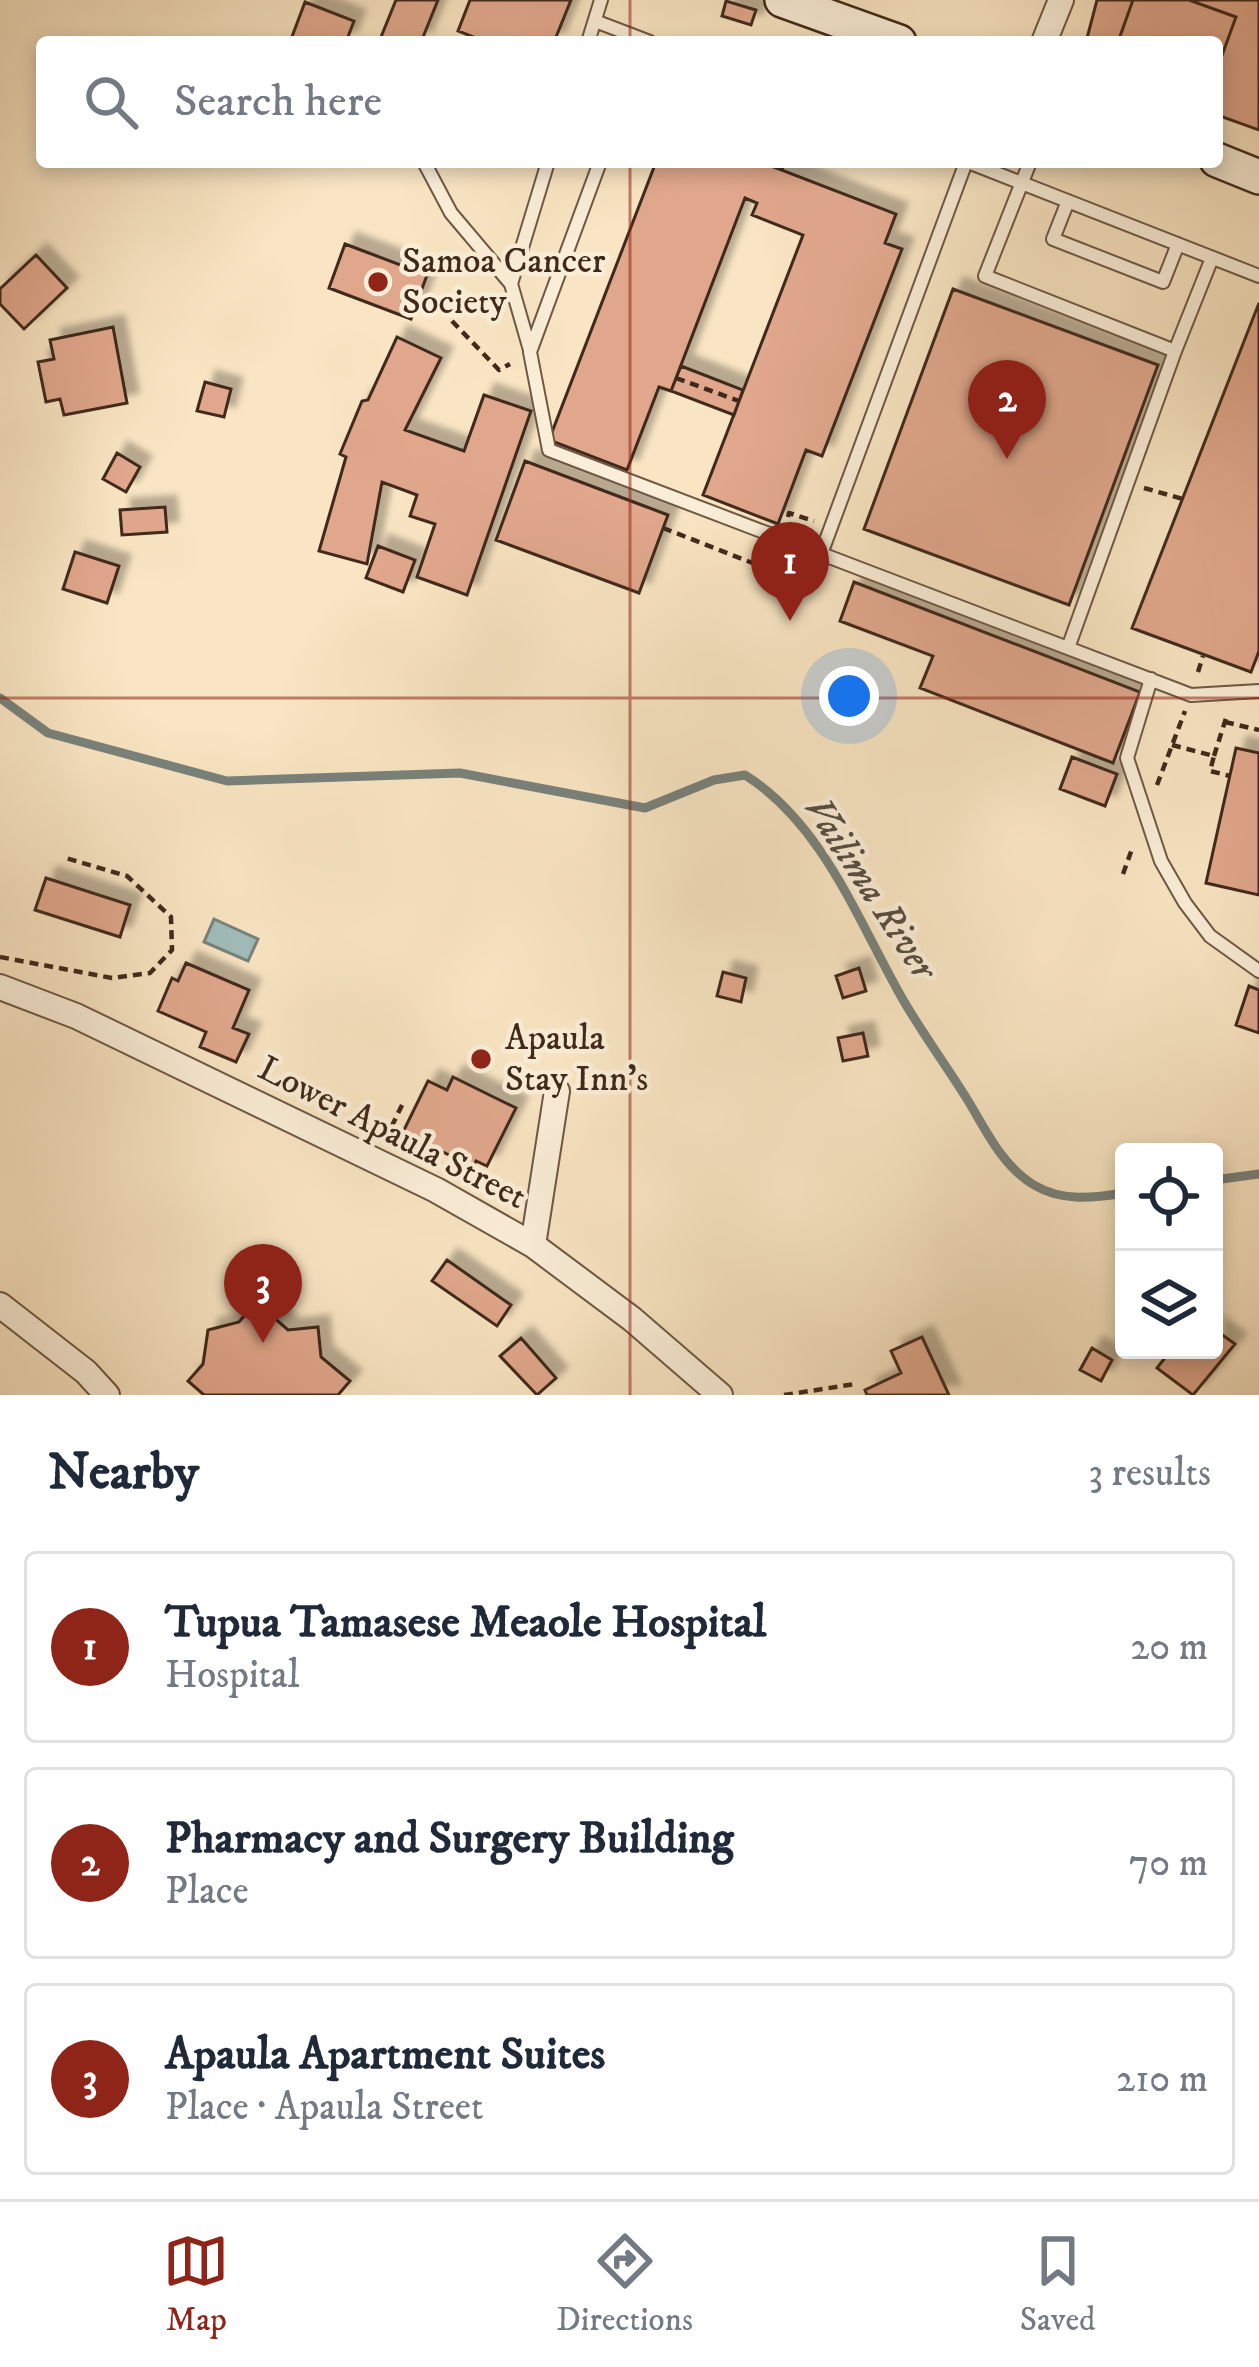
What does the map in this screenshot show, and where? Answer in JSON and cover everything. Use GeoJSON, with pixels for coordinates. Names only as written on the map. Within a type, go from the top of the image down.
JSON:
{"type":"FeatureCollection","features":[{"type":"Feature","properties":{"kind":"main road"},"geometry":{"type":"LineString","coordinates":[[782,0],[882,36]]}},
{"type":"Feature","properties":{"kind":"main road"},"geometry":{"type":"LineString","coordinates":[[1223,162],[1259,177]]}},
{"type":"Feature","properties":{"kind":"street"},"geometry":{"type":"LineString","coordinates":[[1046,36],[1061,0]]}},
{"type":"Feature","properties":{"kind":"street","name":"Lower Apaula Street"},"geometry":{"type":"LineString","coordinates":[[0,987],[76,1016],[436,1190],[533,1245],[632,1318],[720,1395]]}},
{"type":"Feature","properties":{"kind":"street"},"geometry":{"type":"LineString","coordinates":[[533,1245],[557,1091]]}},
{"type":"Feature","properties":{"kind":"street"},"geometry":{"type":"LineString","coordinates":[[0,1305],[86,1372],[107,1395]]}},
{"type":"Feature","properties":{"kind":"lane"},"geometry":{"type":"LineString","coordinates":[[590,36],[602,0]]}},
{"type":"Feature","properties":{"kind":"lane"},"geometry":{"type":"LineString","coordinates":[[595,21],[633,36]]}},
{"type":"Feature","properties":{"kind":"lane"},"geometry":{"type":"LineString","coordinates":[[427,168],[451,213],[511,284],[549,450],[1191,694],[1259,691]]}},
{"type":"Feature","properties":{"kind":"lane"},"geometry":{"type":"LineString","coordinates":[[511,284],[546,168]]}},
{"type":"Feature","properties":{"kind":"lane"},"geometry":{"type":"LineString","coordinates":[[530,352],[598,168]]}},
{"type":"Feature","properties":{"kind":"lane"},"geometry":{"type":"LineString","coordinates":[[821,554],[965,168]]}},
{"type":"Feature","properties":{"kind":"lane"},"geometry":{"type":"LineString","coordinates":[[984,168],[1259,276]]}},
{"type":"Feature","properties":{"kind":"lane"},"geometry":{"type":"LineString","coordinates":[[1028,168],[985,276],[1175,351]]}},
{"type":"Feature","properties":{"kind":"lane"},"geometry":{"type":"LineString","coordinates":[[1068,201],[1053,239],[1163,281],[1178,244]]}},
{"type":"Feature","properties":{"kind":"lane"},"geometry":{"type":"LineString","coordinates":[[1067,648],[1212,258]]}},
{"type":"Feature","properties":{"kind":"lane"},"geometry":{"type":"LineString","coordinates":[[1151,679],[1127,758],[1161,861],[1184,903],[1210,936],[1259,971]]}},
{"type":"Feature","properties":{"kind":"path"},"geometry":{"type":"LineString","coordinates":[[452,321],[499,370],[530,352]]}},
{"type":"Feature","properties":{"kind":"path"},"geometry":{"type":"LineString","coordinates":[[676,378],[739,401]]}},
{"type":"Feature","properties":{"kind":"path"},"geometry":{"type":"LineString","coordinates":[[1123,874],[1203,656]]}},
{"type":"Feature","properties":{"kind":"path"},"geometry":{"type":"LineString","coordinates":[[1225,722],[1259,730]]}},
{"type":"Feature","properties":{"kind":"path"},"geometry":{"type":"LineString","coordinates":[[1172,745],[1214,756],[1210,771],[1230,776]]}},
{"type":"Feature","properties":{"kind":"path"},"geometry":{"type":"LineString","coordinates":[[0,957],[112,978],[150,973],[172,950],[171,916],[127,876],[62,856]]}},
{"type":"Feature","properties":{"kind":"path"},"geometry":{"type":"LineString","coordinates":[[375,1162],[404,1100]]}},
{"type":"Feature","properties":{"kind":"path"},"geometry":{"type":"LineString","coordinates":[[784,1395],[855,1384]]}},
{"type":"Feature","properties":{"kind":"water"},"geometry":{"type":"Polygon","coordinates":[[[214,919],[258,939],[248,961],[204,942],[214,919]]]}},
{"type":"Feature","properties":{"kind":"building"},"geometry":{"type":"Polygon","coordinates":[[[396,0],[438,0],[423,36],[381,36],[396,0]]]}},
{"type":"Feature","properties":{"kind":"building"},"geometry":{"type":"Polygon","coordinates":[[[470,0],[571,0],[556,36],[471,36],[458,31],[470,0]]]}},
{"type":"Feature","properties":{"kind":"building"},"geometry":{"type":"Polygon","coordinates":[[[1097,0],[1259,0],[1259,130],[1223,117],[1223,36],[1088,36],[1097,0]]]}},
{"type":"Feature","properties":{"kind":"building"},"geometry":{"type":"Polygon","coordinates":[[[1133,0],[1189,0],[1236,17],[1223,53],[1223,36],[1120,36],[1133,0]]]}},
{"type":"Feature","properties":{"kind":"building"},"geometry":{"type":"Polygon","coordinates":[[[726,1],[756,10],[751,25],[722,16],[726,1]]]}},
{"type":"Feature","properties":{"kind":"building"},"geometry":{"type":"Polygon","coordinates":[[[305,2],[354,21],[348,36],[292,36],[305,2]]]}},
{"type":"Feature","properties":{"kind":"building"},"geometry":{"type":"Polygon","coordinates":[[[654,168],[777,168],[896,214],[885,243],[902,249],[822,456],[806,450],[778,524],[703,495],[803,235],[752,215],[757,203],[745,198],[671,391],[659,387],[627,470],[549,440],[654,168]]]}},
{"type":"Feature","properties":{"kind":"building","name":"Samoa Cancer Society"},"geometry":{"type":"Polygon","coordinates":[[[345,244],[427,275],[411,319],[329,288],[345,244]]]}},
{"type":"Feature","properties":{"kind":"building"},"geometry":{"type":"Polygon","coordinates":[[[36,255],[67,288],[24,329],[0,304],[0,289],[36,255]]]}},
{"type":"Feature","properties":{"kind":"building"},"geometry":{"type":"Polygon","coordinates":[[[953,289],[1158,365],[1069,605],[864,529],[953,289]]]}},
{"type":"Feature","properties":{"kind":"building"},"geometry":{"type":"Polygon","coordinates":[[[1259,303],[1259,651],[1251,672],[1132,628],[1259,303]]]}},
{"type":"Feature","properties":{"kind":"building"},"geometry":{"type":"Polygon","coordinates":[[[113,327],[127,403],[64,415],[60,399],[46,402],[38,362],[54,359],[50,340],[113,327]]]}},
{"type":"Feature","properties":{"kind":"building"},"geometry":{"type":"Polygon","coordinates":[[[397,337],[441,358],[405,430],[464,451],[484,395],[531,411],[467,595],[417,577],[435,524],[410,516],[417,495],[382,482],[367,564],[319,551],[346,457],[340,454],[397,337]]]}},
{"type":"Feature","properties":{"kind":"building"},"geometry":{"type":"Polygon","coordinates":[[[681,366],[743,390],[734,415],[671,391],[681,366]]]}},
{"type":"Feature","properties":{"kind":"building"},"geometry":{"type":"Polygon","coordinates":[[[205,382],[231,389],[224,417],[197,411],[205,382]]]}},
{"type":"Feature","properties":{"kind":"building"},"geometry":{"type":"Polygon","coordinates":[[[117,453],[140,467],[126,492],[103,479],[117,453]]]}},
{"type":"Feature","properties":{"kind":"building"},"geometry":{"type":"Polygon","coordinates":[[[525,461],[668,515],[639,593],[496,540],[525,461]]]}},
{"type":"Feature","properties":{"kind":"building"},"geometry":{"type":"Polygon","coordinates":[[[165,507],[167,532],[122,535],[120,510],[165,507]]]}},
{"type":"Feature","properties":{"kind":"building"},"geometry":{"type":"Polygon","coordinates":[[[378,546],[415,560],[403,592],[366,578],[378,546]]]}},
{"type":"Feature","properties":{"kind":"building"},"geometry":{"type":"Polygon","coordinates":[[[75,552],[119,566],[107,603],[63,589],[75,552]]]}},
{"type":"Feature","properties":{"kind":"building"},"geometry":{"type":"Polygon","coordinates":[[[854,582],[1140,692],[1113,763],[920,688],[933,656],[840,621],[854,582]]]}},
{"type":"Feature","properties":{"kind":"building"},"geometry":{"type":"Polygon","coordinates":[[[1236,748],[1259,753],[1259,895],[1206,883],[1236,748]]]}},
{"type":"Feature","properties":{"kind":"building"},"geometry":{"type":"Polygon","coordinates":[[[1072,757],[1117,774],[1105,806],[1060,789],[1072,757]]]}},
{"type":"Feature","properties":{"kind":"building"},"geometry":{"type":"Polygon","coordinates":[[[46,878],[130,905],[120,937],[35,910],[46,878]]]}},
{"type":"Feature","properties":{"kind":"building"},"geometry":{"type":"Polygon","coordinates":[[[186,963],[249,990],[233,1028],[249,1034],[236,1062],[200,1047],[206,1032],[158,1011],[172,978],[178,981],[186,963]]]}},
{"type":"Feature","properties":{"kind":"building"},"geometry":{"type":"Polygon","coordinates":[[[859,968],[866,991],[843,998],[836,976],[859,968]]]}},
{"type":"Feature","properties":{"kind":"building"},"geometry":{"type":"Polygon","coordinates":[[[723,972],[746,978],[741,1002],[717,996],[723,972]]]}},
{"type":"Feature","properties":{"kind":"building"},"geometry":{"type":"Polygon","coordinates":[[[1249,986],[1259,990],[1259,1033],[1236,1025],[1249,986]]]}},
{"type":"Feature","properties":{"kind":"building"},"geometry":{"type":"Polygon","coordinates":[[[863,1033],[868,1056],[843,1061],[838,1038],[863,1033]]]}},
{"type":"Feature","properties":{"kind":"building"},"geometry":{"type":"Polygon","coordinates":[[[453,1077],[516,1108],[487,1166],[476,1161],[473,1167],[439,1150],[434,1159],[409,1146],[413,1139],[402,1134],[428,1081],[447,1090],[453,1077]]]}},
{"type":"Feature","properties":{"kind":"building"},"geometry":{"type":"Polygon","coordinates":[[[447,1260],[511,1305],[497,1326],[432,1281],[447,1260]]]}},
{"type":"Feature","properties":{"kind":"building"},"geometry":{"type":"Polygon","coordinates":[[[256,1302],[288,1330],[318,1327],[321,1357],[350,1381],[338,1395],[204,1395],[188,1381],[203,1364],[208,1330],[239,1322],[256,1302]]]}},
{"type":"Feature","properties":{"kind":"building"},"geometry":{"type":"Polygon","coordinates":[[[1223,1335],[1235,1344],[1223,1359],[1223,1335]]]}},
{"type":"Feature","properties":{"kind":"building"},"geometry":{"type":"Polygon","coordinates":[[[922,1337],[949,1395],[867,1395],[865,1390],[901,1373],[891,1351],[922,1337]]]}},
{"type":"Feature","properties":{"kind":"building"},"geometry":{"type":"Polygon","coordinates":[[[521,1338],[556,1378],[537,1395],[500,1356],[521,1338]]]}},
{"type":"Feature","properties":{"kind":"building"},"geometry":{"type":"Polygon","coordinates":[[[1092,1348],[1112,1360],[1101,1381],[1080,1370],[1092,1348]]]}},
{"type":"Feature","properties":{"kind":"building"},"geometry":{"type":"Polygon","coordinates":[[[1164,1359],[1223,1359],[1193,1395],[1157,1368],[1164,1359]]]}},
{"type":"Feature","properties":{"kind":"waterway","name":"Vailima River"},"geometry":{"type":"LineString","coordinates":[[0,698],[48,733],[227,781],[460,773],[645,808],[714,780],[745,775],[772,795],[817,847],[910,1011],[1013,1168],[1034,1185],[1056,1194],[1115,1194]]}},
{"type":"Feature","properties":{"kind":"waterway","name":"Vailima River"},"geometry":{"type":"LineString","coordinates":[[1223,1179],[1259,1174]]}},
{"type":"Feature","properties":{"kind":"place","name":"Samoa Cancer Society"},"geometry":{"type":"Point","coordinates":[378,282]}},
{"type":"Feature","properties":{"kind":"place","name":"Pharmacy and Surgery Building"},"geometry":{"type":"Point","coordinates":[1007,459]}},
{"type":"Feature","properties":{"kind":"place","name":"Tupua Tamasese Meaole Hospital"},"geometry":{"type":"Point","coordinates":[790,621]}},
{"type":"Feature","properties":{"kind":"place","name":"Apaula Stay Inn's"},"geometry":{"type":"Point","coordinates":[481,1059]}},
{"type":"Feature","properties":{"kind":"place","name":"Apaula Apartment Suites"},"geometry":{"type":"Point","coordinates":[263,1343]}}]}
